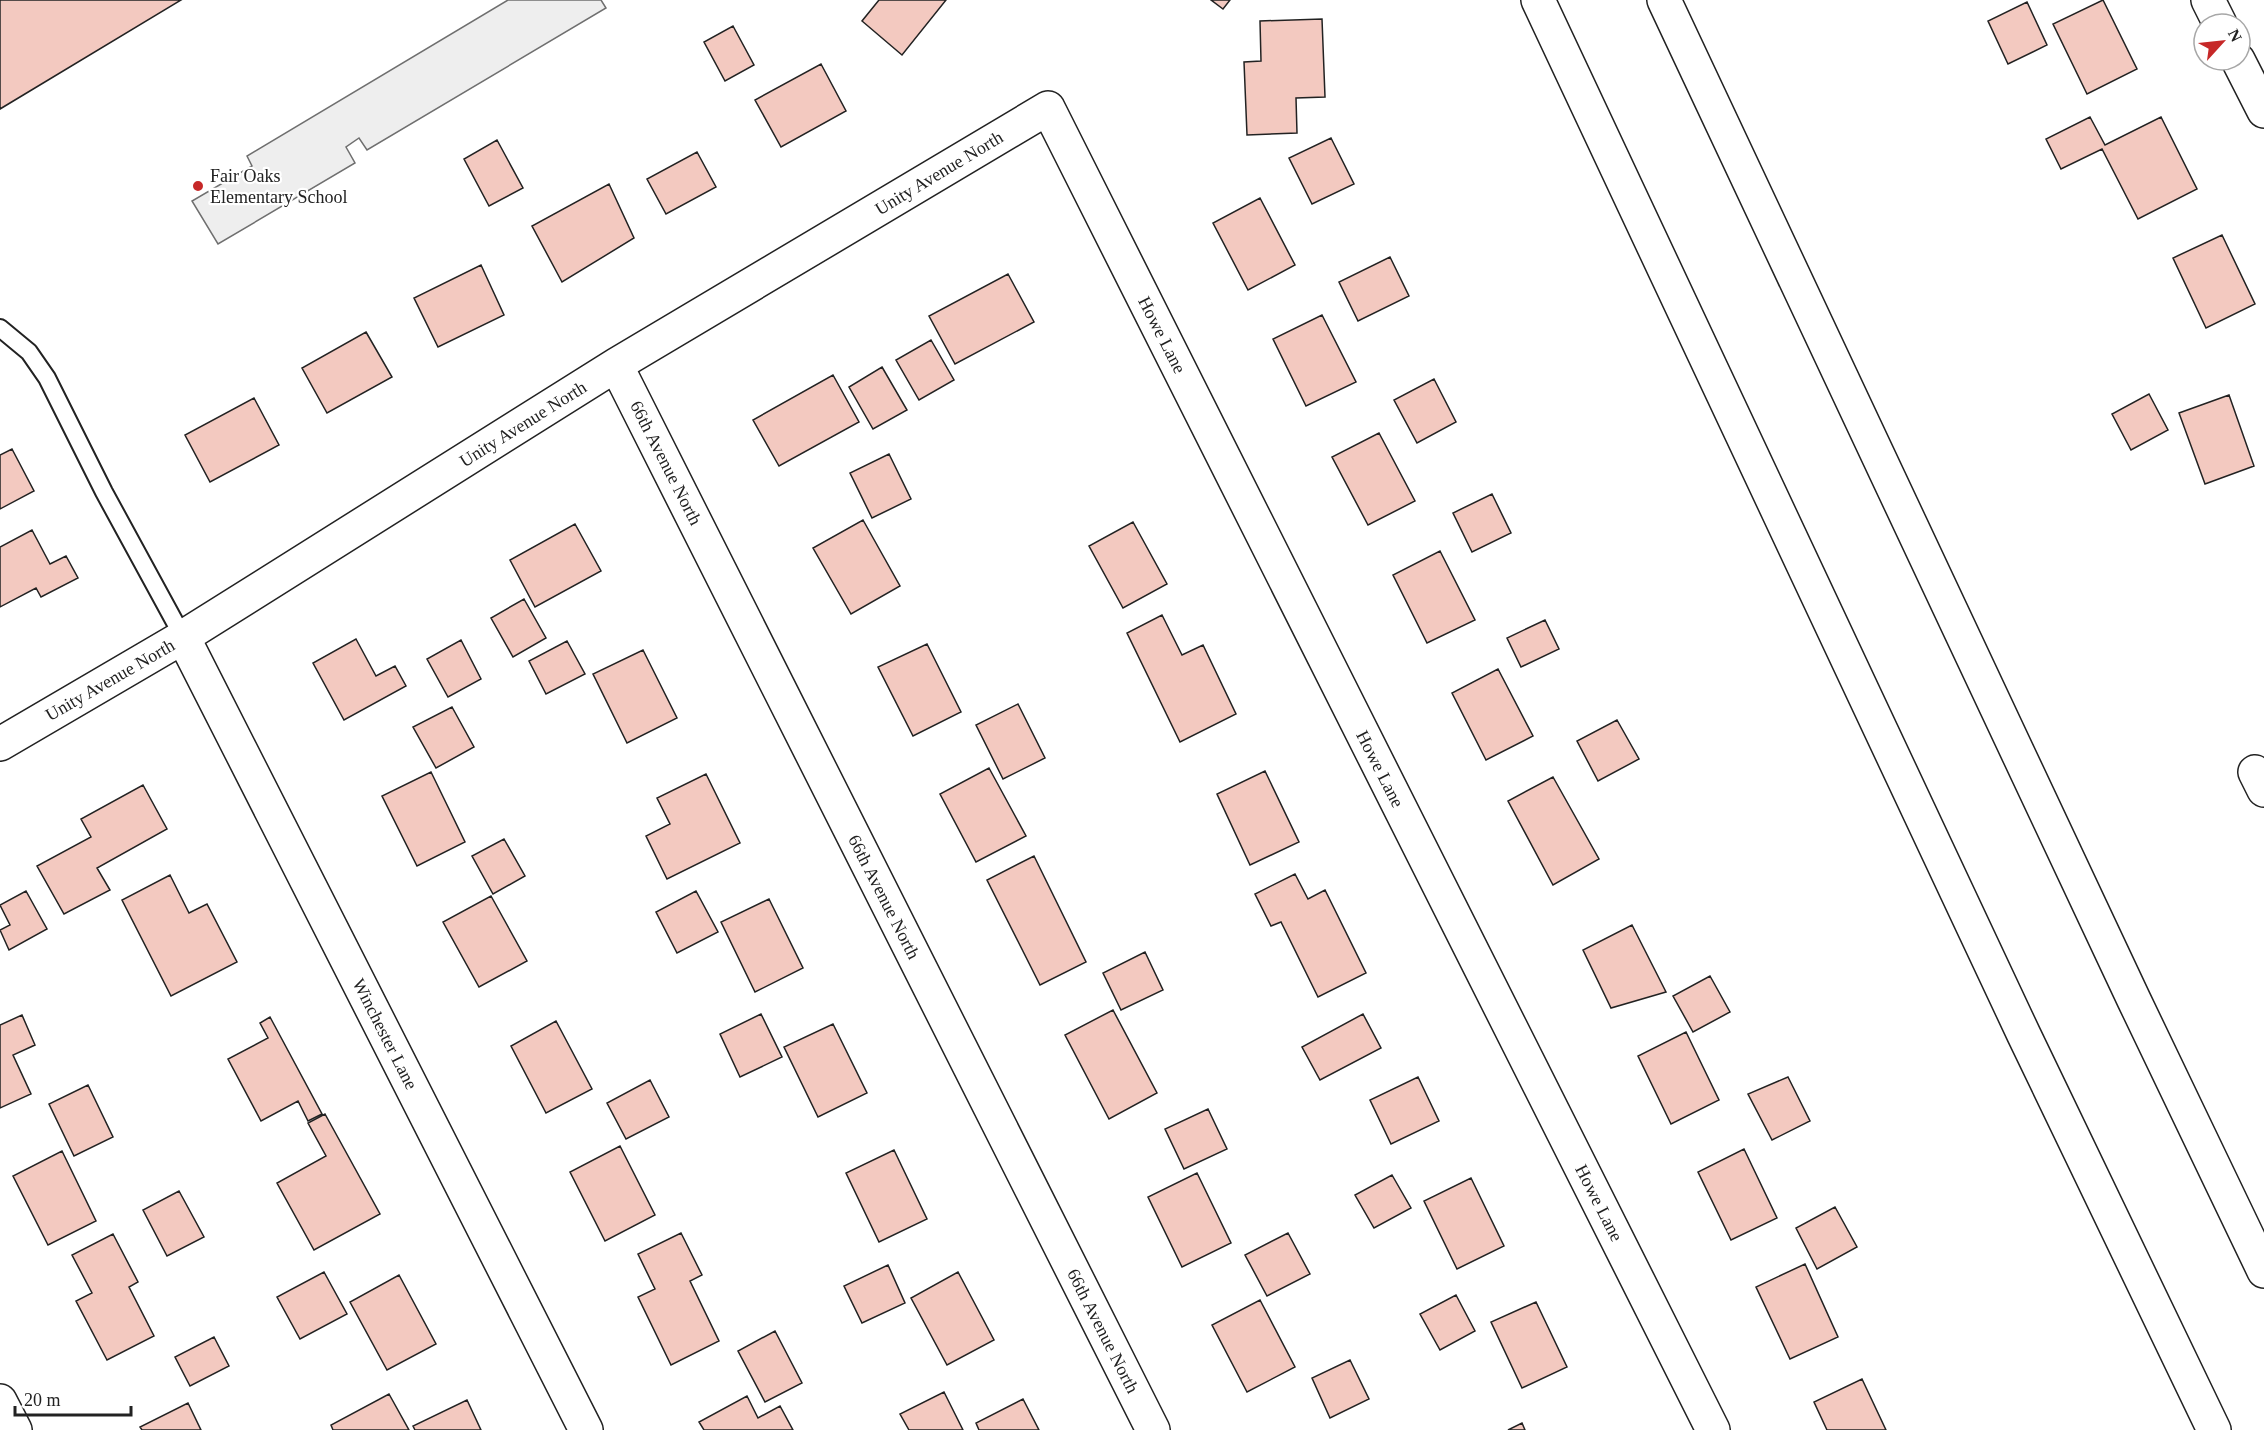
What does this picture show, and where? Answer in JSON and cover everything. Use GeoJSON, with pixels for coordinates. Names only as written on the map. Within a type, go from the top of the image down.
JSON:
{"type":"FeatureCollection","features":[{"type":"Feature","properties":{"kind":"main road"},"geometry":{"type":"LineString","coordinates":[[1538,0],[2024,1035],[2214,1430]]}},
{"type":"Feature","properties":{"kind":"main road"},"geometry":{"type":"LineString","coordinates":[[1664,0],[2264,1271]]}},
{"type":"Feature","properties":{"kind":"main road"},"geometry":{"type":"LineString","coordinates":[[2244,72],[2264,111]]}},
{"type":"Feature","properties":{"kind":"main road","name":"Unity Avenue North"},"geometry":{"type":"LineString","coordinates":[[0,744],[183,637],[616,365],[1048,108]]}},
{"type":"Feature","properties":{"kind":"main road","name":"Howe Lane"},"geometry":{"type":"LineString","coordinates":[[1048,108],[1713,1430]]}},
{"type":"Feature","properties":{"kind":"main road","name":"66th Avenue North"},"geometry":{"type":"LineString","coordinates":[[616,365],[1153,1430]]}},
{"type":"Feature","properties":{"kind":"main road","name":"Winchester Lane"},"geometry":{"type":"LineString","coordinates":[[183,637],[586,1430]]}},
{"type":"Feature","properties":{"kind":"main road"},"geometry":{"type":"LineString","coordinates":[[0,1401],[15,1430]]}},
{"type":"Feature","properties":{"kind":"lane"},"geometry":{"type":"LineString","coordinates":[[0,328],[29,352],[47,378],[104,492],[183,637]]}},
{"type":"Feature","properties":{"kind":"shaded area"},"geometry":{"type":"Polygon","coordinates":[[[508,0],[601,0],[606,8],[367,150],[359,138],[346,147],[355,163],[218,244],[192,201],[252,166],[247,156],[508,0]]]}},
{"type":"Feature","properties":{"kind":"building"},"geometry":{"type":"Polygon","coordinates":[[[0,0],[181,0],[0,109],[0,0]]]}},
{"type":"Feature","properties":{"kind":"building"},"geometry":{"type":"Polygon","coordinates":[[[879,0],[946,0],[902,55],[862,21],[879,0]]]}},
{"type":"Feature","properties":{"kind":"building"},"geometry":{"type":"Polygon","coordinates":[[[1211,0],[1230,0],[1223,9],[1211,0]]]}},
{"type":"Feature","properties":{"kind":"building"},"geometry":{"type":"Polygon","coordinates":[[[2103,0],[2137,69],[2087,94],[2053,24],[2103,0]]]}},
{"type":"Feature","properties":{"kind":"building"},"geometry":{"type":"Polygon","coordinates":[[[2027,2],[2047,45],[2008,64],[1988,21],[2027,2]]]}},
{"type":"Feature","properties":{"kind":"building"},"geometry":{"type":"Polygon","coordinates":[[[1322,19],[1325,97],[1296,98],[1297,133],[1247,135],[1244,62],[1261,61],[1260,21],[1322,19]]]}},
{"type":"Feature","properties":{"kind":"building"},"geometry":{"type":"Polygon","coordinates":[[[733,26],[754,65],[725,81],[704,42],[733,26]]]}},
{"type":"Feature","properties":{"kind":"building"},"geometry":{"type":"Polygon","coordinates":[[[821,64],[846,111],[781,147],[755,100],[821,64]]]}},
{"type":"Feature","properties":{"kind":"building"},"geometry":{"type":"Polygon","coordinates":[[[2090,117],[2105,145],[2161,117],[2197,189],[2138,219],[2102,149],[2061,169],[2046,139],[2090,117]]]}},
{"type":"Feature","properties":{"kind":"building"},"geometry":{"type":"Polygon","coordinates":[[[1331,138],[1354,184],[1312,204],[1289,158],[1331,138]]]}},
{"type":"Feature","properties":{"kind":"building"},"geometry":{"type":"Polygon","coordinates":[[[497,140],[523,188],[489,206],[464,159],[497,140]]]}},
{"type":"Feature","properties":{"kind":"building"},"geometry":{"type":"Polygon","coordinates":[[[697,152],[716,187],[666,214],[647,179],[697,152]]]}},
{"type":"Feature","properties":{"kind":"building"},"geometry":{"type":"Polygon","coordinates":[[[609,184],[634,238],[562,282],[532,226],[609,184]]]}},
{"type":"Feature","properties":{"kind":"building"},"geometry":{"type":"Polygon","coordinates":[[[1260,198],[1295,265],[1248,290],[1213,223],[1260,198]]]}},
{"type":"Feature","properties":{"kind":"building"},"geometry":{"type":"Polygon","coordinates":[[[2222,235],[2255,304],[2206,328],[2173,258],[2222,235]]]}},
{"type":"Feature","properties":{"kind":"building"},"geometry":{"type":"Polygon","coordinates":[[[1390,257],[1409,296],[1358,321],[1339,282],[1390,257]]]}},
{"type":"Feature","properties":{"kind":"building"},"geometry":{"type":"Polygon","coordinates":[[[481,265],[504,315],[438,347],[414,298],[481,265]]]}},
{"type":"Feature","properties":{"kind":"building"},"geometry":{"type":"Polygon","coordinates":[[[1008,274],[1034,322],[955,364],[929,316],[1008,274]]]}},
{"type":"Feature","properties":{"kind":"building"},"geometry":{"type":"Polygon","coordinates":[[[1322,315],[1356,382],[1306,406],[1273,339],[1322,315]]]}},
{"type":"Feature","properties":{"kind":"building"},"geometry":{"type":"Polygon","coordinates":[[[366,332],[392,377],[327,413],[302,368],[366,332]]]}},
{"type":"Feature","properties":{"kind":"building"},"geometry":{"type":"Polygon","coordinates":[[[931,340],[954,380],[919,400],[896,360],[931,340]]]}},
{"type":"Feature","properties":{"kind":"building"},"geometry":{"type":"Polygon","coordinates":[[[882,367],[907,410],[873,429],[849,387],[882,367]]]}},
{"type":"Feature","properties":{"kind":"building"},"geometry":{"type":"Polygon","coordinates":[[[833,375],[859,422],[779,466],[753,420],[833,375]]]}},
{"type":"Feature","properties":{"kind":"building"},"geometry":{"type":"Polygon","coordinates":[[[1434,379],[1456,422],[1417,443],[1394,400],[1434,379]]]}},
{"type":"Feature","properties":{"kind":"building"},"geometry":{"type":"Polygon","coordinates":[[[2149,394],[2168,430],[2131,450],[2112,414],[2149,394]]]}},
{"type":"Feature","properties":{"kind":"building"},"geometry":{"type":"Polygon","coordinates":[[[2229,395],[2254,466],[2205,484],[2179,413],[2229,395]]]}},
{"type":"Feature","properties":{"kind":"building"},"geometry":{"type":"Polygon","coordinates":[[[254,398],[279,445],[210,482],[185,435],[254,398]]]}},
{"type":"Feature","properties":{"kind":"building"},"geometry":{"type":"Polygon","coordinates":[[[1379,433],[1415,501],[1368,525],[1332,457],[1379,433]]]}},
{"type":"Feature","properties":{"kind":"building"},"geometry":{"type":"Polygon","coordinates":[[[12,449],[34,491],[0,509],[0,455],[12,449]]]}},
{"type":"Feature","properties":{"kind":"building"},"geometry":{"type":"Polygon","coordinates":[[[889,454],[911,499],[872,518],[850,473],[889,454]]]}},
{"type":"Feature","properties":{"kind":"building"},"geometry":{"type":"Polygon","coordinates":[[[1492,494],[1511,533],[1472,552],[1453,513],[1492,494]]]}},
{"type":"Feature","properties":{"kind":"building"},"geometry":{"type":"Polygon","coordinates":[[[863,520],[900,586],[851,614],[813,548],[863,520]]]}},
{"type":"Feature","properties":{"kind":"building"},"geometry":{"type":"Polygon","coordinates":[[[1133,522],[1167,584],[1123,608],[1089,546],[1133,522]]]}},
{"type":"Feature","properties":{"kind":"building"},"geometry":{"type":"Polygon","coordinates":[[[575,524],[601,571],[535,607],[510,560],[575,524]]]}},
{"type":"Feature","properties":{"kind":"building"},"geometry":{"type":"Polygon","coordinates":[[[32,530],[50,564],[66,556],[78,578],[41,597],[36,588],[0,607],[0,547],[32,530]]]}},
{"type":"Feature","properties":{"kind":"building"},"geometry":{"type":"Polygon","coordinates":[[[1440,551],[1475,620],[1427,643],[1393,575],[1440,551]]]}},
{"type":"Feature","properties":{"kind":"building"},"geometry":{"type":"Polygon","coordinates":[[[524,599],[546,638],[513,657],[491,618],[524,599]]]}},
{"type":"Feature","properties":{"kind":"building"},"geometry":{"type":"Polygon","coordinates":[[[1162,615],[1182,655],[1203,645],[1236,714],[1180,742],[1127,633],[1162,615]]]}},
{"type":"Feature","properties":{"kind":"building"},"geometry":{"type":"Polygon","coordinates":[[[1545,620],[1559,649],[1521,667],[1507,638],[1545,620]]]}},
{"type":"Feature","properties":{"kind":"building"},"geometry":{"type":"Polygon","coordinates":[[[356,639],[376,676],[395,666],[406,686],[344,720],[313,663],[356,639]]]}},
{"type":"Feature","properties":{"kind":"building"},"geometry":{"type":"Polygon","coordinates":[[[461,640],[481,679],[448,697],[427,659],[461,640]]]}},
{"type":"Feature","properties":{"kind":"building"},"geometry":{"type":"Polygon","coordinates":[[[567,641],[585,674],[546,694],[529,661],[567,641]]]}},
{"type":"Feature","properties":{"kind":"building"},"geometry":{"type":"Polygon","coordinates":[[[927,644],[961,712],[913,736],[878,667],[927,644]]]}},
{"type":"Feature","properties":{"kind":"building"},"geometry":{"type":"Polygon","coordinates":[[[643,650],[677,718],[627,743],[593,674],[643,650]]]}},
{"type":"Feature","properties":{"kind":"building"},"geometry":{"type":"Polygon","coordinates":[[[1498,669],[1533,736],[1486,760],[1452,693],[1498,669]]]}},
{"type":"Feature","properties":{"kind":"building"},"geometry":{"type":"Polygon","coordinates":[[[1018,704],[1045,758],[1003,779],[976,725],[1018,704]]]}},
{"type":"Feature","properties":{"kind":"building"},"geometry":{"type":"Polygon","coordinates":[[[452,707],[474,747],[436,768],[413,727],[452,707]]]}},
{"type":"Feature","properties":{"kind":"building"},"geometry":{"type":"Polygon","coordinates":[[[1617,720],[1639,759],[1598,781],[1577,741],[1617,720]]]}},
{"type":"Feature","properties":{"kind":"building"},"geometry":{"type":"Polygon","coordinates":[[[989,768],[1026,836],[976,862],[940,794],[989,768]]]}},
{"type":"Feature","properties":{"kind":"building"},"geometry":{"type":"Polygon","coordinates":[[[1265,771],[1299,842],[1250,865],[1217,794],[1265,771]]]}},
{"type":"Feature","properties":{"kind":"building"},"geometry":{"type":"Polygon","coordinates":[[[431,772],[465,842],[417,866],[382,796],[431,772]]]}},
{"type":"Feature","properties":{"kind":"building"},"geometry":{"type":"Polygon","coordinates":[[[706,774],[740,843],[667,879],[646,836],[670,824],[657,798],[706,774]]]}},
{"type":"Feature","properties":{"kind":"building"},"geometry":{"type":"Polygon","coordinates":[[[1553,777],[1599,859],[1553,885],[1508,801],[1553,777]]]}},
{"type":"Feature","properties":{"kind":"building"},"geometry":{"type":"Polygon","coordinates":[[[143,785],[167,829],[97,868],[110,890],[64,914],[37,866],[91,837],[81,819],[143,785]]]}},
{"type":"Feature","properties":{"kind":"building"},"geometry":{"type":"Polygon","coordinates":[[[504,839],[525,876],[493,894],[472,856],[504,839]]]}},
{"type":"Feature","properties":{"kind":"building"},"geometry":{"type":"Polygon","coordinates":[[[1034,856],[1086,962],[1040,985],[987,880],[1034,856]]]}},
{"type":"Feature","properties":{"kind":"building"},"geometry":{"type":"Polygon","coordinates":[[[1295,874],[1308,899],[1325,890],[1366,973],[1318,997],[1281,922],[1271,926],[1255,894],[1295,874]]]}},
{"type":"Feature","properties":{"kind":"building"},"geometry":{"type":"Polygon","coordinates":[[[170,875],[189,913],[207,904],[237,962],[171,996],[122,900],[170,875]]]}},
{"type":"Feature","properties":{"kind":"building"},"geometry":{"type":"Polygon","coordinates":[[[26,891],[47,929],[9,950],[0,930],[10,925],[0,905],[26,891]]]}},
{"type":"Feature","properties":{"kind":"building"},"geometry":{"type":"Polygon","coordinates":[[[696,891],[718,932],[677,953],[656,912],[696,891]]]}},
{"type":"Feature","properties":{"kind":"building"},"geometry":{"type":"Polygon","coordinates":[[[491,896],[527,961],[479,987],[443,922],[491,896]]]}},
{"type":"Feature","properties":{"kind":"building"},"geometry":{"type":"Polygon","coordinates":[[[769,899],[803,968],[755,992],[721,922],[769,899]]]}},
{"type":"Feature","properties":{"kind":"building"},"geometry":{"type":"Polygon","coordinates":[[[1632,925],[1666,992],[1611,1008],[1583,950],[1632,925]]]}},
{"type":"Feature","properties":{"kind":"building"},"geometry":{"type":"Polygon","coordinates":[[[1145,952],[1163,990],[1121,1010],[1103,973],[1145,952]]]}},
{"type":"Feature","properties":{"kind":"building"},"geometry":{"type":"Polygon","coordinates":[[[1710,976],[1730,1012],[1693,1032],[1673,996],[1710,976]]]}},
{"type":"Feature","properties":{"kind":"building"},"geometry":{"type":"Polygon","coordinates":[[[1113,1010],[1157,1093],[1109,1119],[1065,1035],[1113,1010]]]}},
{"type":"Feature","properties":{"kind":"building"},"geometry":{"type":"Polygon","coordinates":[[[761,1014],[782,1057],[740,1077],[720,1034],[761,1014]]]}},
{"type":"Feature","properties":{"kind":"building"},"geometry":{"type":"Polygon","coordinates":[[[1363,1014],[1381,1048],[1320,1080],[1302,1047],[1363,1014]]]}},
{"type":"Feature","properties":{"kind":"building"},"geometry":{"type":"Polygon","coordinates":[[[22,1015],[35,1045],[13,1055],[31,1094],[0,1108],[0,1025],[22,1015]]]}},
{"type":"Feature","properties":{"kind":"building"},"geometry":{"type":"Polygon","coordinates":[[[270,1017],[322,1114],[308,1121],[298,1101],[261,1121],[228,1059],[268,1038],[260,1023],[270,1017]]]}},
{"type":"Feature","properties":{"kind":"building"},"geometry":{"type":"Polygon","coordinates":[[[556,1021],[592,1089],[546,1113],[511,1046],[556,1021]]]}},
{"type":"Feature","properties":{"kind":"building"},"geometry":{"type":"Polygon","coordinates":[[[833,1024],[867,1093],[818,1117],[784,1047],[833,1024]]]}},
{"type":"Feature","properties":{"kind":"building"},"geometry":{"type":"Polygon","coordinates":[[[1686,1032],[1719,1100],[1671,1124],[1638,1056],[1686,1032]]]}},
{"type":"Feature","properties":{"kind":"building"},"geometry":{"type":"Polygon","coordinates":[[[1418,1077],[1439,1121],[1391,1144],[1370,1100],[1418,1077]]]}},
{"type":"Feature","properties":{"kind":"building"},"geometry":{"type":"Polygon","coordinates":[[[1788,1077],[1810,1121],[1772,1140],[1748,1094],[1788,1077]]]}},
{"type":"Feature","properties":{"kind":"building"},"geometry":{"type":"Polygon","coordinates":[[[650,1080],[669,1117],[626,1139],[607,1103],[650,1080]]]}},
{"type":"Feature","properties":{"kind":"building"},"geometry":{"type":"Polygon","coordinates":[[[88,1085],[113,1137],[74,1156],[49,1104],[88,1085]]]}},
{"type":"Feature","properties":{"kind":"building"},"geometry":{"type":"Polygon","coordinates":[[[1208,1109],[1227,1149],[1184,1169],[1165,1129],[1208,1109]]]}},
{"type":"Feature","properties":{"kind":"building"},"geometry":{"type":"Polygon","coordinates":[[[325,1114],[380,1214],[314,1250],[277,1183],[326,1156],[308,1123],[325,1114]]]}},
{"type":"Feature","properties":{"kind":"building"},"geometry":{"type":"Polygon","coordinates":[[[620,1146],[655,1215],[605,1241],[570,1172],[620,1146]]]}},
{"type":"Feature","properties":{"kind":"building"},"geometry":{"type":"Polygon","coordinates":[[[1744,1149],[1777,1218],[1731,1240],[1698,1172],[1744,1149]]]}},
{"type":"Feature","properties":{"kind":"building"},"geometry":{"type":"Polygon","coordinates":[[[894,1150],[927,1219],[879,1242],[846,1173],[894,1150]]]}},
{"type":"Feature","properties":{"kind":"building"},"geometry":{"type":"Polygon","coordinates":[[[62,1151],[96,1221],[48,1245],[13,1176],[62,1151]]]}},
{"type":"Feature","properties":{"kind":"building"},"geometry":{"type":"Polygon","coordinates":[[[1197,1173],[1231,1243],[1182,1267],[1148,1197],[1197,1173]]]}},
{"type":"Feature","properties":{"kind":"building"},"geometry":{"type":"Polygon","coordinates":[[[1392,1175],[1411,1208],[1374,1228],[1355,1195],[1392,1175]]]}},
{"type":"Feature","properties":{"kind":"building"},"geometry":{"type":"Polygon","coordinates":[[[1471,1178],[1504,1246],[1457,1269],[1424,1201],[1471,1178]]]}},
{"type":"Feature","properties":{"kind":"building"},"geometry":{"type":"Polygon","coordinates":[[[179,1191],[204,1237],[167,1256],[143,1210],[179,1191]]]}},
{"type":"Feature","properties":{"kind":"building"},"geometry":{"type":"Polygon","coordinates":[[[1835,1207],[1857,1247],[1817,1269],[1796,1228],[1835,1207]]]}},
{"type":"Feature","properties":{"kind":"building"},"geometry":{"type":"Polygon","coordinates":[[[681,1233],[702,1275],[690,1281],[719,1341],[671,1365],[638,1297],[655,1289],[638,1254],[681,1233]]]}},
{"type":"Feature","properties":{"kind":"building"},"geometry":{"type":"Polygon","coordinates":[[[1288,1233],[1310,1274],[1267,1296],[1245,1255],[1288,1233]]]}},
{"type":"Feature","properties":{"kind":"building"},"geometry":{"type":"Polygon","coordinates":[[[113,1234],[138,1282],[129,1287],[154,1336],[107,1360],[76,1301],[92,1293],[72,1255],[113,1234]]]}},
{"type":"Feature","properties":{"kind":"building"},"geometry":{"type":"Polygon","coordinates":[[[1805,1264],[1838,1337],[1790,1359],[1756,1287],[1805,1264]]]}},
{"type":"Feature","properties":{"kind":"building"},"geometry":{"type":"Polygon","coordinates":[[[888,1265],[905,1303],[862,1323],[844,1286],[888,1265]]]}},
{"type":"Feature","properties":{"kind":"building"},"geometry":{"type":"Polygon","coordinates":[[[324,1272],[347,1314],[300,1339],[277,1297],[324,1272]]]}},
{"type":"Feature","properties":{"kind":"building"},"geometry":{"type":"Polygon","coordinates":[[[958,1272],[994,1340],[947,1365],[911,1298],[958,1272]]]}},
{"type":"Feature","properties":{"kind":"building"},"geometry":{"type":"Polygon","coordinates":[[[399,1275],[436,1344],[387,1370],[350,1302],[399,1275]]]}},
{"type":"Feature","properties":{"kind":"building"},"geometry":{"type":"Polygon","coordinates":[[[1456,1295],[1475,1331],[1440,1350],[1420,1314],[1456,1295]]]}},
{"type":"Feature","properties":{"kind":"building"},"geometry":{"type":"Polygon","coordinates":[[[1260,1300],[1295,1367],[1247,1392],[1212,1325],[1260,1300]]]}},
{"type":"Feature","properties":{"kind":"building"},"geometry":{"type":"Polygon","coordinates":[[[1536,1302],[1567,1367],[1522,1388],[1491,1322],[1536,1302]]]}},
{"type":"Feature","properties":{"kind":"building"},"geometry":{"type":"Polygon","coordinates":[[[775,1331],[802,1383],[765,1402],[738,1351],[775,1331]]]}},
{"type":"Feature","properties":{"kind":"building"},"geometry":{"type":"Polygon","coordinates":[[[214,1337],[229,1366],[190,1386],[175,1357],[214,1337]]]}},
{"type":"Feature","properties":{"kind":"building"},"geometry":{"type":"Polygon","coordinates":[[[1350,1360],[1369,1399],[1330,1418],[1312,1378],[1350,1360]]]}},
{"type":"Feature","properties":{"kind":"building"},"geometry":{"type":"Polygon","coordinates":[[[1862,1379],[1886,1430],[1827,1430],[1814,1402],[1862,1379]]]}},
{"type":"Feature","properties":{"kind":"building"},"geometry":{"type":"Polygon","coordinates":[[[944,1392],[963,1430],[909,1430],[900,1414],[944,1392]]]}},
{"type":"Feature","properties":{"kind":"building"},"geometry":{"type":"Polygon","coordinates":[[[389,1394],[409,1430],[333,1430],[331,1425],[389,1394]]]}},
{"type":"Feature","properties":{"kind":"building"},"geometry":{"type":"Polygon","coordinates":[[[747,1396],[758,1418],[780,1406],[793,1430],[704,1430],[699,1422],[747,1396]]]}},
{"type":"Feature","properties":{"kind":"building"},"geometry":{"type":"Polygon","coordinates":[[[1023,1399],[1039,1430],[979,1430],[976,1423],[1023,1399]]]}},
{"type":"Feature","properties":{"kind":"building"},"geometry":{"type":"Polygon","coordinates":[[[467,1400],[481,1430],[415,1430],[413,1426],[467,1400]]]}},
{"type":"Feature","properties":{"kind":"building"},"geometry":{"type":"Polygon","coordinates":[[[188,1403],[201,1430],[142,1430],[140,1427],[188,1403]]]}},
{"type":"Feature","properties":{"kind":"building"},"geometry":{"type":"Polygon","coordinates":[[[1522,1423],[1525,1430],[1508,1430],[1522,1423]]]}},
{"type":"Feature","properties":{"kind":"place","name":"Fair Oaks Elementary School"},"geometry":{"type":"Point","coordinates":[198,186]}}]}
